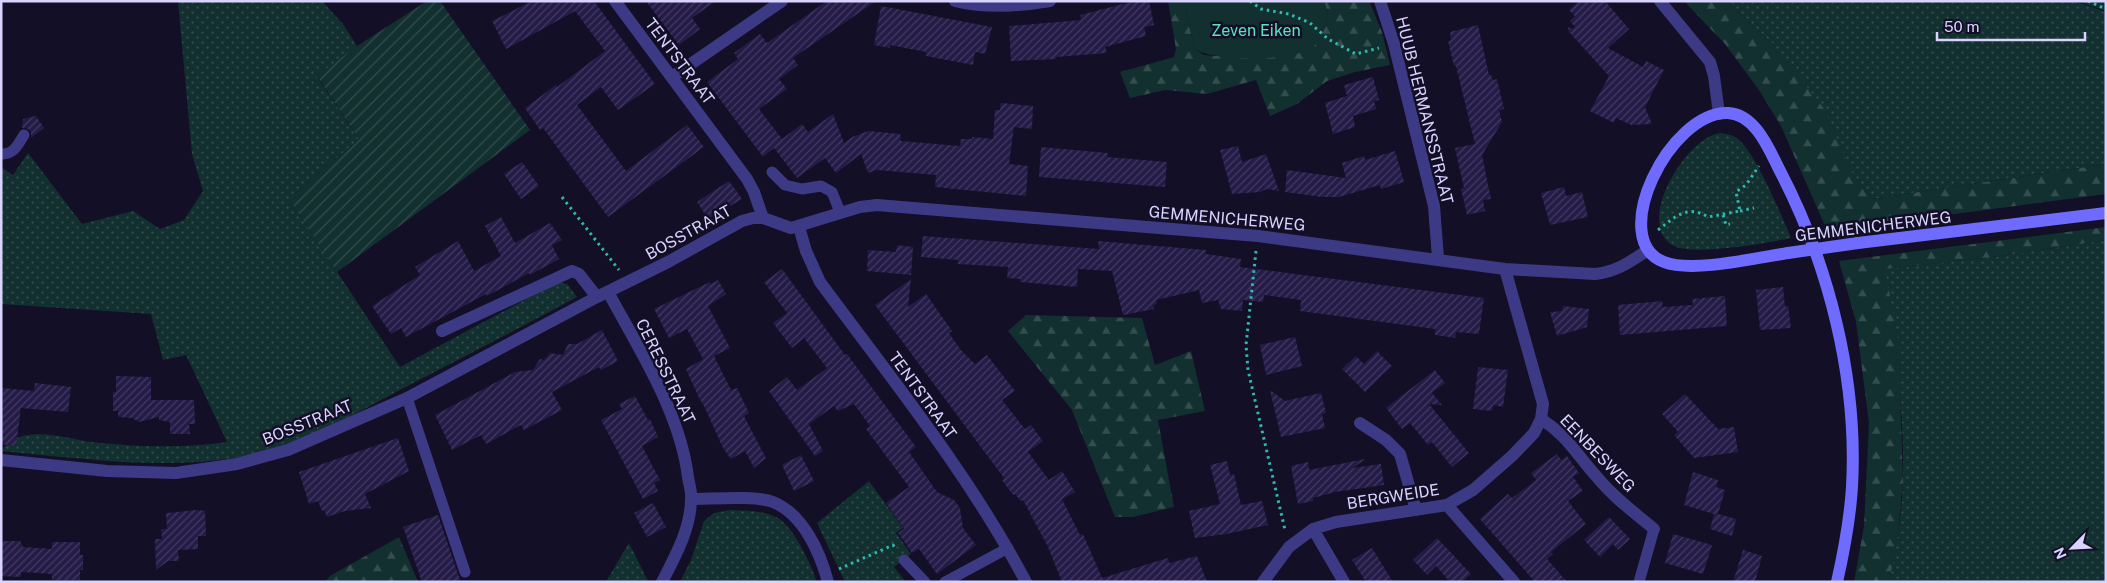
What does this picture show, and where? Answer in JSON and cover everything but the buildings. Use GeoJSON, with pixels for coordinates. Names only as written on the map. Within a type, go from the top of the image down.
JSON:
{"type":"FeatureCollection","features":[{"type":"Feature","properties":{"kind":"main road"},"geometry":{"type":"LineString","coordinates":[[1646,245],[1641,225],[1646,197],[1662,161],[1674,144],[1691,127],[1705,117],[1719,114],[1737,114],[1746,119],[1758,132],[1774,159],[1810,234],[1826,282],[1836,325],[1848,393],[1852,447],[1850,502],[1837,582]]}},
{"type":"Feature","properties":{"kind":"main road","name":"GEMMENICHERWEG"},"geometry":{"type":"LineString","coordinates":[[1646,245],[1660,261],[1680,266],[1720,263],[1858,243],[2106,214]]}},
{"type":"Feature","properties":{"kind":"street","name":"TENTSTRAAT"},"geometry":{"type":"LineString","coordinates":[[615,1],[747,179],[754,192],[763,218]]}},
{"type":"Feature","properties":{"kind":"street"},"geometry":{"type":"LineString","coordinates":[[672,77],[782,1]]}},
{"type":"Feature","properties":{"kind":"street"},"geometry":{"type":"LineString","coordinates":[[955,1],[966,4],[999,6],[1027,5],[1050,1]]}},
{"type":"Feature","properties":{"kind":"street","name":"HUUB HERMANSSTRAAT"},"geometry":{"type":"LineString","coordinates":[[1380,1],[1394,44],[1434,206],[1438,258]]}},
{"type":"Feature","properties":{"kind":"street"},"geometry":{"type":"LineString","coordinates":[[1660,1],[1710,62],[1719,114]]}},
{"type":"Feature","properties":{"kind":"street","name":"GEMMENICHERWEG"},"geometry":{"type":"LineString","coordinates":[[799,227],[860,207],[886,206],[1258,236],[1505,268],[1608,273],[1619,269],[1646,245]]}},
{"type":"Feature","properties":{"kind":"street","name":"BOSSTRAAT"},"geometry":{"type":"LineString","coordinates":[[1,460],[107,471],[176,473],[236,464],[288,450],[407,398],[628,283],[742,220],[763,218],[782,226],[799,227]]}},
{"type":"Feature","properties":{"kind":"street","name":"TENTSTRAAT"},"geometry":{"type":"LineString","coordinates":[[799,227],[806,251],[820,282],[947,455],[1008,548],[1026,582]]}},
{"type":"Feature","properties":{"kind":"street"},"geometry":{"type":"LineString","coordinates":[[1505,268],[1543,404],[1541,419]]}},
{"type":"Feature","properties":{"kind":"street"},"geometry":{"type":"LineString","coordinates":[[442,331],[572,271],[579,274],[602,295]]}},
{"type":"Feature","properties":{"kind":"street","name":"CERESSTRAAT"},"geometry":{"type":"LineString","coordinates":[[602,295],[644,359],[676,424],[687,466],[692,499],[688,523],[674,560],[662,582]]}},
{"type":"Feature","properties":{"kind":"street","name":"BERGWEIDE"},"geometry":{"type":"LineString","coordinates":[[1263,582],[1289,547],[1313,529],[1336,522],[1447,505],[1473,490],[1512,456],[1534,433],[1541,419]]}},
{"type":"Feature","properties":{"kind":"street","name":"EENBESWEG"},"geometry":{"type":"LineString","coordinates":[[1541,419],[1558,429],[1597,478],[1654,529]]}},
{"type":"Feature","properties":{"kind":"street"},"geometry":{"type":"LineString","coordinates":[[1360,423],[1386,440],[1400,454],[1416,510]]}},
{"type":"Feature","properties":{"kind":"street"},"geometry":{"type":"LineString","coordinates":[[692,499],[772,501],[787,510],[803,526],[814,545],[828,582]]}},
{"type":"Feature","properties":{"kind":"street"},"geometry":{"type":"LineString","coordinates":[[1447,505],[1514,582]]}},
{"type":"Feature","properties":{"kind":"street"},"geometry":{"type":"LineString","coordinates":[[1313,529],[1344,582]]}},
{"type":"Feature","properties":{"kind":"lane"},"geometry":{"type":"LineString","coordinates":[[1,154],[14,150],[24,135]]}},
{"type":"Feature","properties":{"kind":"lane"},"geometry":{"type":"LineString","coordinates":[[772,172],[785,185],[802,189],[821,186],[832,192],[840,212]]}},
{"type":"Feature","properties":{"kind":"lane"},"geometry":{"type":"LineString","coordinates":[[407,398],[465,572]]}},
{"type":"Feature","properties":{"kind":"lane"},"geometry":{"type":"LineString","coordinates":[[1639,582],[1654,529]]}},
{"type":"Feature","properties":{"kind":"lane"},"geometry":{"type":"LineString","coordinates":[[945,582],[1008,548]]}},
{"type":"Feature","properties":{"kind":"lane"},"geometry":{"type":"LineString","coordinates":[[904,560],[925,582]]}},
{"type":"Feature","properties":{"kind":"path"},"geometry":{"type":"LineString","coordinates":[[1250,1],[1261,8],[1289,14],[1310,23],[1328,39],[1356,54],[1394,44]]}},
{"type":"Feature","properties":{"kind":"path"},"geometry":{"type":"LineString","coordinates":[[2088,1],[2106,9]]}},
{"type":"Feature","properties":{"kind":"path"},"geometry":{"type":"LineString","coordinates":[[1740,211],[1736,192],[1746,185],[1760,165]]}},
{"type":"Feature","properties":{"kind":"path"},"geometry":{"type":"LineString","coordinates":[[562,197],[628,283]]}},
{"type":"Feature","properties":{"kind":"path"},"geometry":{"type":"LineString","coordinates":[[1646,245],[1671,220],[1690,210],[1699,211],[1708,217],[1754,208]]}},
{"type":"Feature","properties":{"kind":"path"},"geometry":{"type":"LineString","coordinates":[[1724,215],[1726,225],[1730,224]]}},
{"type":"Feature","properties":{"kind":"path"},"geometry":{"type":"LineString","coordinates":[[1258,236],[1248,315],[1246,353],[1248,370],[1289,547]]}},
{"type":"Feature","properties":{"kind":"path"},"geometry":{"type":"LineString","coordinates":[[840,568],[893,545]]}},
{"type":"Feature","properties":{"kind":"green space"},"geometry":{"type":"Polygon","coordinates":[[[178,1],[322,1],[343,24],[357,46],[317,77],[359,139],[289,199],[400,367],[558,282],[567,284],[577,297],[332,426],[260,453],[206,461],[148,463],[1,451],[13,440],[32,434],[51,435],[90,442],[147,446],[180,446],[227,442],[186,355],[163,360],[151,314],[1,304],[1,167],[13,175],[28,153],[82,224],[133,211],[160,229],[184,220],[203,191],[192,154],[178,1]]]}},
{"type":"Feature","properties":{"kind":"green space"},"geometry":{"type":"Polygon","coordinates":[[[427,1],[440,1],[530,130],[337,272],[289,199],[359,139],[317,76],[357,46],[427,1]]]}},
{"type":"Feature","properties":{"kind":"green space"},"geometry":{"type":"Polygon","coordinates":[[[1168,1],[1183,1],[1195,49],[1204,55],[1215,56],[1315,44],[1328,15],[1324,1],[1369,1],[1382,32],[1390,65],[1355,72],[1327,81],[1297,104],[1270,116],[1256,80],[1207,94],[1165,90],[1130,98],[1120,72],[1174,57],[1176,49],[1168,1]]]}},
{"type":"Feature","properties":{"kind":"green space","name":"Zeven Eiken"},"geometry":{"type":"Polygon","coordinates":[[[1183,1],[1324,1],[1328,15],[1316,44],[1307,50],[1293,55],[1276,57],[1238,58],[1205,53],[1195,49],[1183,1]]]}},
{"type":"Feature","properties":{"kind":"green space"},"geometry":{"type":"Polygon","coordinates":[[[1684,1],[1726,1],[1774,45],[1825,110],[1852,173],[1872,199],[2106,164],[2106,194],[1879,224],[1826,228],[1781,126],[1759,90],[1725,44],[1684,1]]]}},
{"type":"Feature","properties":{"kind":"green space"},"geometry":{"type":"Polygon","coordinates":[[[1726,1],[2074,1],[2106,12],[2106,164],[1872,199],[1852,173],[1774,45],[1726,1]]]}},
{"type":"Feature","properties":{"kind":"green space"},"geometry":{"type":"Polygon","coordinates":[[[2076,1],[2106,1],[2106,11],[2076,1]]]}},
{"type":"Feature","properties":{"kind":"green space"},"geometry":{"type":"Polygon","coordinates":[[[1720,133],[1738,139],[1745,146],[1760,170],[1791,238],[1731,248],[1698,250],[1674,246],[1663,235],[1659,220],[1662,202],[1669,183],[1693,149],[1707,138],[1720,133]]]}},
{"type":"Feature","properties":{"kind":"green space"},"geometry":{"type":"Polygon","coordinates":[[[2106,227],[2106,240],[2000,256],[1885,269],[1898,339],[1903,481],[1897,543],[1889,582],[1854,582],[1864,526],[1869,423],[1856,322],[1839,261],[2106,227]]]}},
{"type":"Feature","properties":{"kind":"green space"},"geometry":{"type":"Polygon","coordinates":[[[2106,240],[2106,582],[1889,582],[1900,518],[1903,453],[1898,374],[1884,269],[2000,256],[2106,240]]]}},
{"type":"Feature","properties":{"kind":"green space"},"geometry":{"type":"Polygon","coordinates":[[[1026,315],[1142,318],[1155,365],[1191,351],[1205,411],[1158,420],[1174,507],[1133,517],[1115,517],[1072,410],[1008,331],[1026,315]]]}},
{"type":"Feature","properties":{"kind":"green space"},"geometry":{"type":"Polygon","coordinates":[[[869,481],[903,528],[896,533],[911,554],[894,567],[906,582],[845,582],[817,523],[869,481]]]}},
{"type":"Feature","properties":{"kind":"green space"},"geometry":{"type":"Polygon","coordinates":[[[730,510],[765,513],[782,521],[801,546],[817,582],[680,582],[691,560],[704,521],[714,513],[730,510]]]}},
{"type":"Feature","properties":{"kind":"green space"},"geometry":{"type":"Polygon","coordinates":[[[399,537],[418,582],[325,582],[330,576],[399,537]]]}},
{"type":"Feature","properties":{"kind":"green space"},"geometry":{"type":"Polygon","coordinates":[[[629,543],[648,581],[606,582],[607,580],[629,543]]]}}]}
